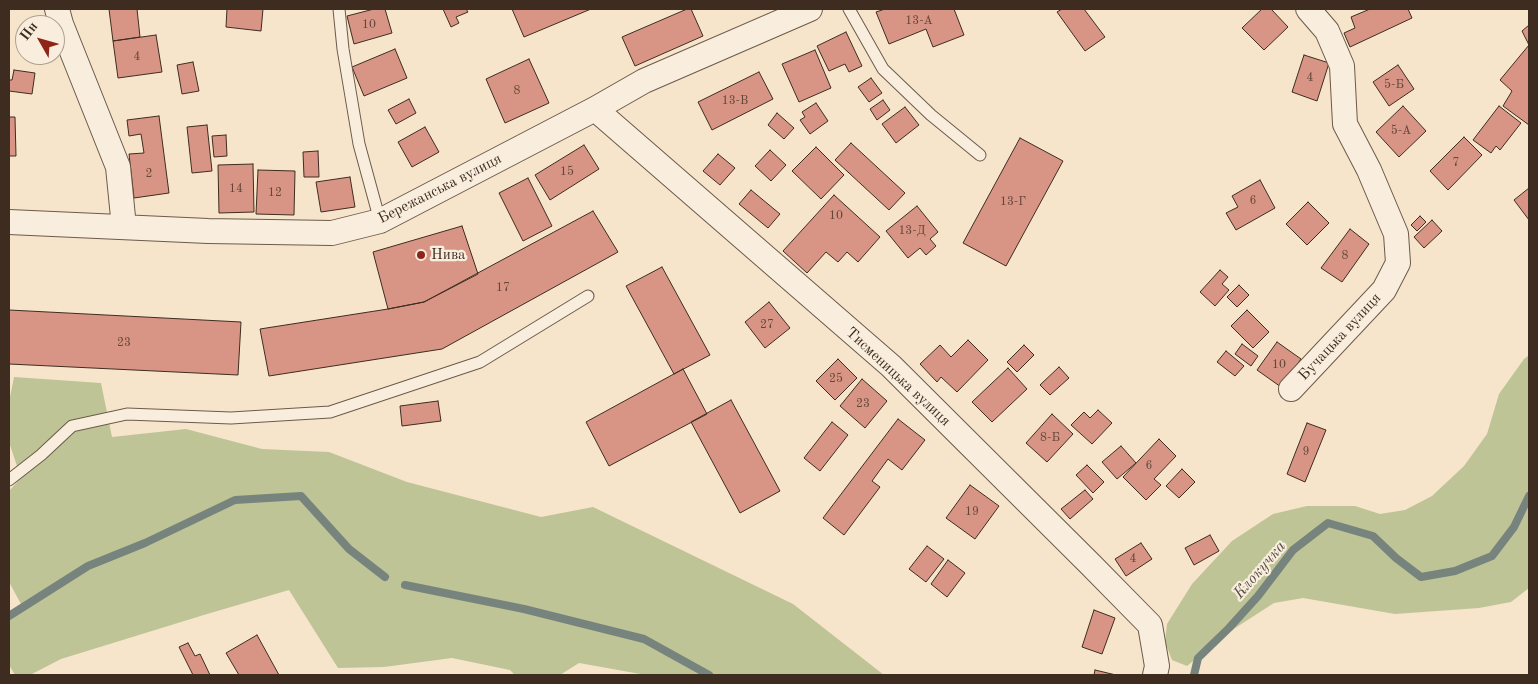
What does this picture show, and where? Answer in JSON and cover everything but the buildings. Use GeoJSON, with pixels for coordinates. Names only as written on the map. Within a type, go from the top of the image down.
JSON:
{"type":"FeatureCollection","features":[{"type":"Feature","properties":{"kind":"street"},"geometry":{"type":"LineString","coordinates":[[57,9],[61,24],[118,167],[124,227]]}},
{"type":"Feature","properties":{"kind":"street","name":"Бережанська вулиця"},"geometry":{"type":"LineString","coordinates":[[9,222],[208,231],[332,233],[380,221],[595,110],[644,81],[810,9]]}},
{"type":"Feature","properties":{"kind":"street","name":"Бучацька вулиця"},"geometry":{"type":"LineString","coordinates":[[1291,388],[1384,290],[1398,264],[1396,234],[1369,170],[1345,124],[1342,66],[1327,31],[1308,9]]}},
{"type":"Feature","properties":{"kind":"street","name":"Тисменицька вулиця"},"geometry":{"type":"LineString","coordinates":[[595,110],[891,366],[1092,565],[1150,624],[1157,666],[1155,675]]}},
{"type":"Feature","properties":{"kind":"lane"},"geometry":{"type":"LineString","coordinates":[[339,9],[343,49],[359,144],[380,221]]}},
{"type":"Feature","properties":{"kind":"lane"},"geometry":{"type":"LineString","coordinates":[[849,9],[884,69],[932,115],[980,155]]}},
{"type":"Feature","properties":{"kind":"lane"},"geometry":{"type":"LineString","coordinates":[[9,480],[41,455],[72,426],[127,414],[231,418],[330,412],[480,362],[588,296]]}},
{"type":"Feature","properties":{"kind":"green space"},"geometry":{"type":"Polygon","coordinates":[[[1529,355],[1529,588],[1511,602],[1479,608],[1395,614],[1303,598],[1274,603],[1229,632],[1187,666],[1172,660],[1165,642],[1167,624],[1192,584],[1232,541],[1273,514],[1307,506],[1355,506],[1380,514],[1405,510],[1432,496],[1464,466],[1487,434],[1499,394],[1524,359],[1529,355]]]}},
{"type":"Feature","properties":{"kind":"green space"},"geometry":{"type":"Polygon","coordinates":[[[14,377],[101,383],[112,437],[186,429],[262,449],[329,452],[407,482],[541,517],[593,507],[793,604],[884,675],[646,675],[579,663],[560,675],[515,675],[510,670],[452,658],[384,667],[338,668],[289,590],[61,659],[30,675],[15,675],[9,665],[9,615],[21,604],[9,582],[9,491],[21,478],[9,442],[9,402],[14,377]]]}},
{"type":"Feature","properties":{"kind":"waterway"},"geometry":{"type":"LineString","coordinates":[[9,616],[88,566],[145,543],[235,500],[301,496],[349,549],[385,577]]}},
{"type":"Feature","properties":{"kind":"waterway","name":"Клокучка"},"geometry":{"type":"LineString","coordinates":[[1194,675],[1198,658],[1258,596],[1293,550],[1328,523],[1373,536],[1396,558],[1421,577],[1455,571],[1492,556],[1514,527],[1529,496]]}},
{"type":"Feature","properties":{"kind":"waterway"},"geometry":{"type":"LineString","coordinates":[[405,585],[524,609],[644,639],[709,675]]}},
{"type":"Feature","properties":{"kind":"place","name":"Нива"},"geometry":{"type":"Point","coordinates":[421,255]}}]}
